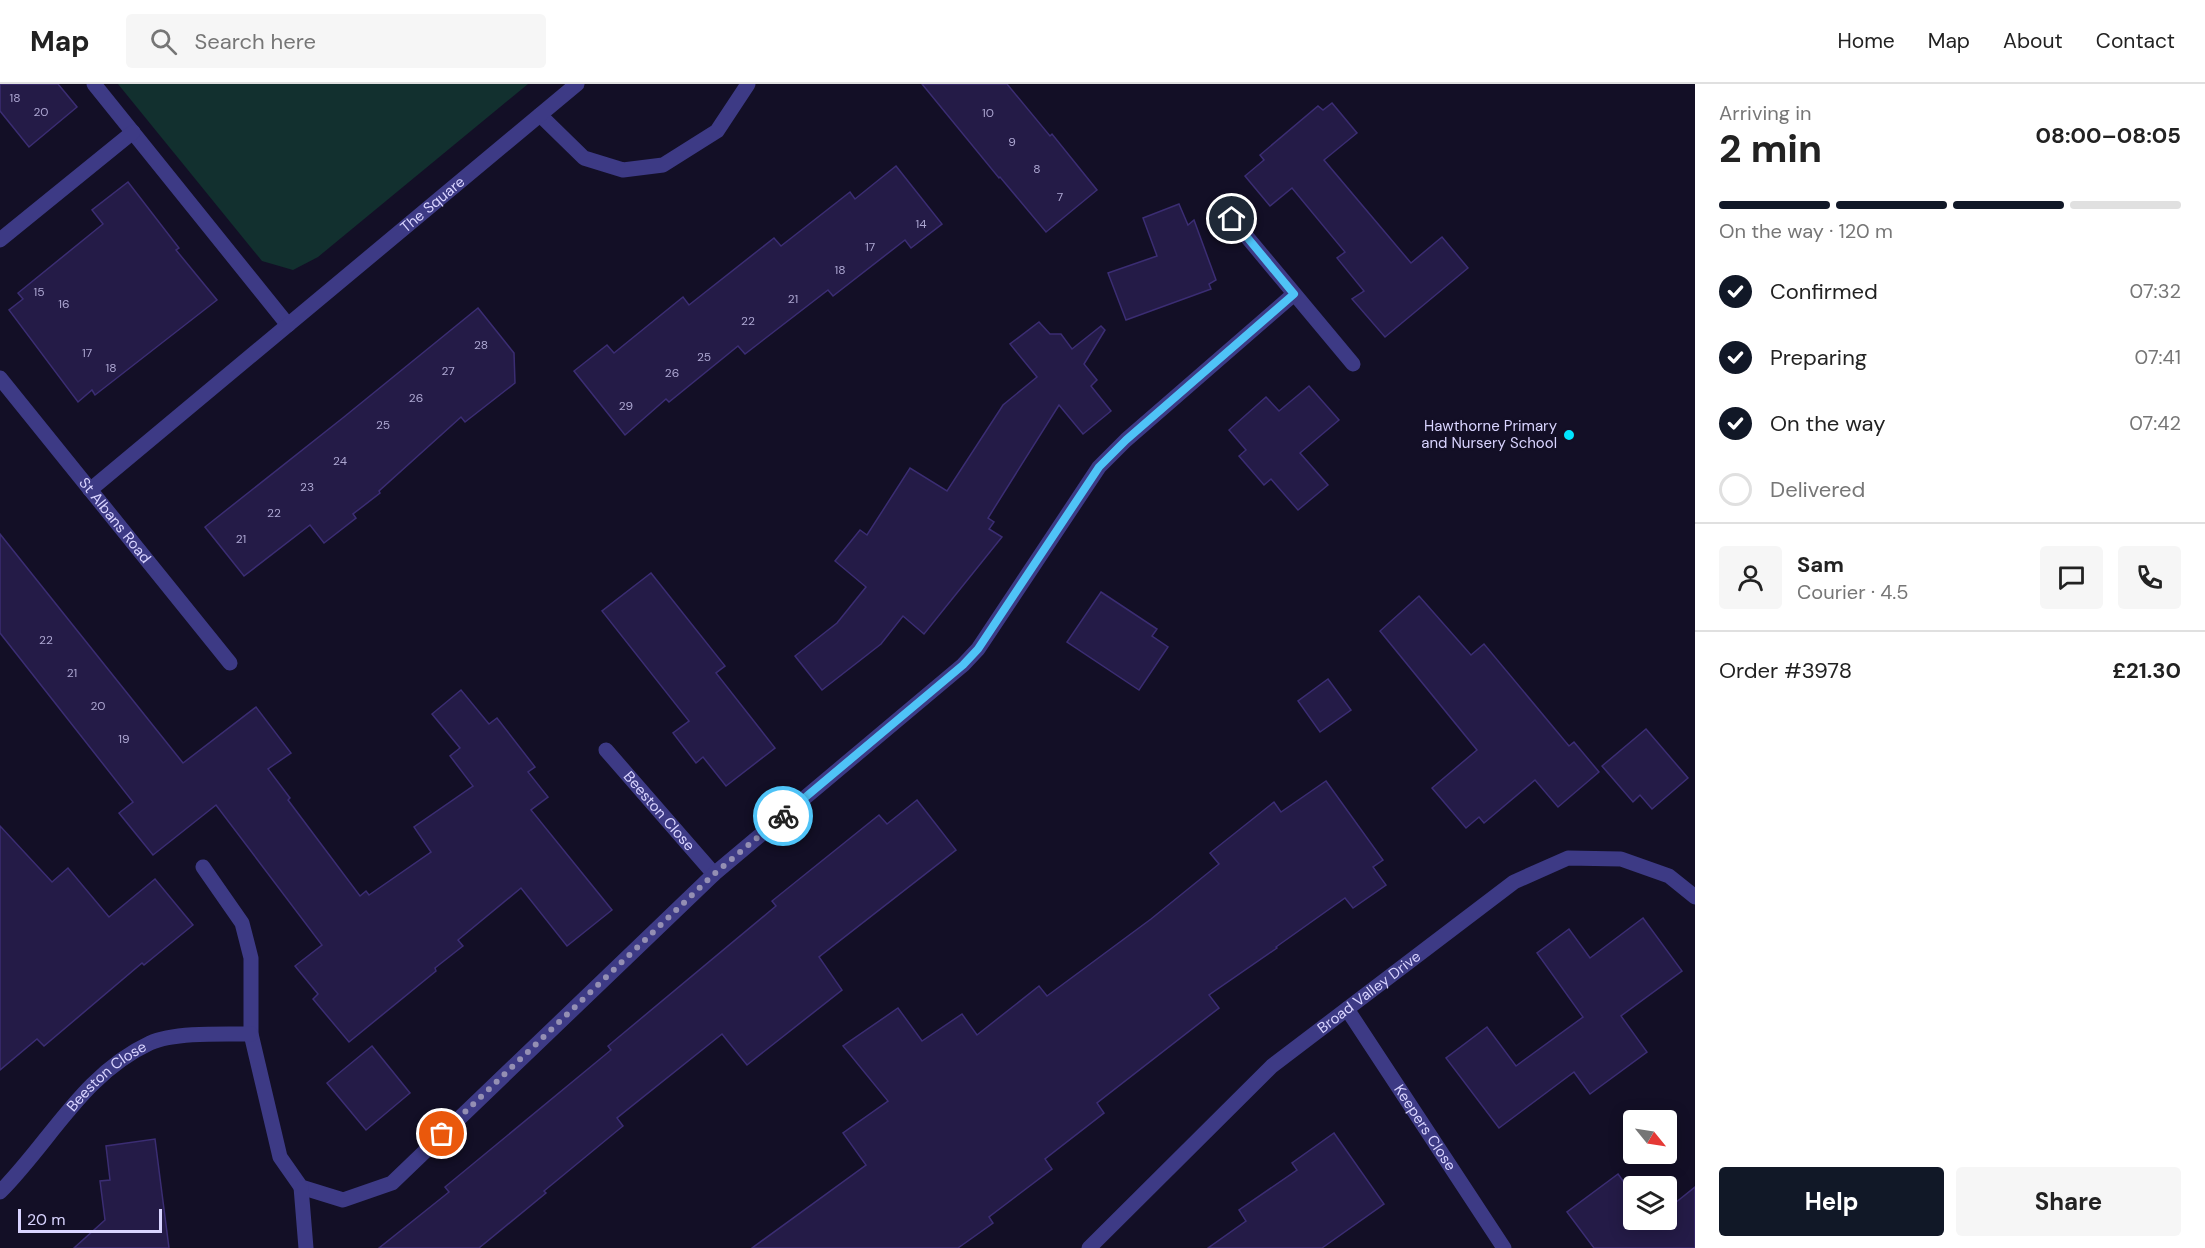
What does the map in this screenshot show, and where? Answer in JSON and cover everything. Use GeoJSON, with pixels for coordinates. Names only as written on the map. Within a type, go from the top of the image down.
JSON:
{"type":"FeatureCollection","features":[{"type":"Feature","properties":{"kind":"street"},"geometry":{"type":"LineString","coordinates":[[94,84],[288,326]]}},
{"type":"Feature","properties":{"kind":"street","name":"The Square"},"geometry":{"type":"LineString","coordinates":[[90,490],[577,84]]}},
{"type":"Feature","properties":{"kind":"street"},"geometry":{"type":"LineString","coordinates":[[540,115],[584,158],[622,170],[663,165],[717,131],[748,84]]}},
{"type":"Feature","properties":{"kind":"street"},"geometry":{"type":"LineString","coordinates":[[0,240],[133,132]]}},
{"type":"Feature","properties":{"kind":"street"},"geometry":{"type":"LineString","coordinates":[[1232,219],[1353,364]]}},
{"type":"Feature","properties":{"kind":"street"},"geometry":{"type":"LineString","coordinates":[[301,1187],[343,1200],[392,1183],[714,874],[963,665],[978,649],[1099,467],[1126,440],[1294,294]]}},
{"type":"Feature","properties":{"kind":"street","name":"St Albans Road"},"geometry":{"type":"LineString","coordinates":[[0,378],[230,663]]}},
{"type":"Feature","properties":{"kind":"street","name":"Beeston Close"},"geometry":{"type":"LineString","coordinates":[[606,750],[714,874]]}},
{"type":"Feature","properties":{"kind":"street","name":"Broad Valley Drive"},"geometry":{"type":"LineString","coordinates":[[1089,1248],[1272,1066],[1514,882],[1568,858],[1621,860],[1669,876],[1695,897]]}},
{"type":"Feature","properties":{"kind":"street"},"geometry":{"type":"LineString","coordinates":[[203,867],[242,922],[251,957],[251,1034],[280,1157],[301,1187],[306,1248]]}},
{"type":"Feature","properties":{"kind":"street","name":"Keepers Close"},"geometry":{"type":"LineString","coordinates":[[1347,1009],[1504,1248]]}},
{"type":"Feature","properties":{"kind":"street","name":"Beeston Close"},"geometry":{"type":"LineString","coordinates":[[0,1192],[69,1108],[109,1069],[151,1043],[190,1035],[251,1034]]}},
{"type":"Feature","properties":{"kind":"green space"},"geometry":{"type":"Polygon","coordinates":[[[118,84],[528,84],[318,257],[293,270],[262,261],[118,84]]]}},
{"type":"Feature","properties":{"kind":"building"},"geometry":{"type":"Polygon","coordinates":[[[0,84],[58,84],[77,107],[29,147],[0,111],[0,84]]]}},
{"type":"Feature","properties":{"kind":"building"},"geometry":{"type":"Polygon","coordinates":[[[922,84],[1007,84],[1050,136],[1052,134],[1097,190],[1046,232],[922,84]]]}},
{"type":"Feature","properties":{"kind":"building"},"geometry":{"type":"Polygon","coordinates":[[[1332,103],[1357,133],[1324,160],[1411,263],[1442,237],[1468,268],[1385,337],[1352,299],[1364,291],[1337,258],[1345,252],[1292,188],[1270,206],[1245,176],[1264,160],[1260,155],[1318,106],[1323,110],[1332,103]]]}},
{"type":"Feature","properties":{"kind":"building"},"geometry":{"type":"Polygon","coordinates":[[[896,166],[942,224],[911,248],[905,240],[833,296],[828,290],[745,354],[738,346],[669,402],[666,399],[625,435],[574,371],[607,345],[614,353],[683,297],[689,305],[774,238],[781,246],[850,192],[855,199],[896,166]]]}},
{"type":"Feature","properties":{"kind":"building"},"geometry":{"type":"Polygon","coordinates":[[[128,182],[179,248],[176,250],[217,300],[95,395],[92,390],[78,402],[9,310],[23,299],[18,293],[103,224],[92,210],[128,182]]]}},
{"type":"Feature","properties":{"kind":"building"},"geometry":{"type":"Polygon","coordinates":[[[1179,204],[1188,225],[1194,220],[1216,280],[1209,284],[1211,289],[1126,320],[1108,273],[1157,256],[1143,218],[1179,204]]]}},
{"type":"Feature","properties":{"kind":"building"},"geometry":{"type":"Polygon","coordinates":[[[478,308],[514,353],[515,383],[465,422],[461,417],[379,491],[380,493],[353,514],[356,518],[324,543],[310,525],[244,576],[205,527],[478,308]]]}},
{"type":"Feature","properties":{"kind":"building"},"geometry":{"type":"Polygon","coordinates":[[[1039,322],[1050,334],[1061,334],[1072,349],[1101,326],[1105,330],[1084,364],[1097,380],[1091,386],[1111,411],[1083,434],[1059,405],[988,518],[994,522],[989,529],[1002,537],[924,634],[903,616],[881,644],[822,690],[795,656],[837,623],[866,587],[835,561],[860,530],[867,535],[910,468],[947,491],[1003,405],[1037,377],[1010,344],[1039,322]]]}},
{"type":"Feature","properties":{"kind":"building"},"geometry":{"type":"Polygon","coordinates":[[[1309,386],[1339,420],[1300,453],[1328,485],[1298,510],[1271,479],[1264,485],[1239,456],[1246,450],[1229,430],[1266,397],[1279,411],[1309,386]]]}},
{"type":"Feature","properties":{"kind":"building"},"geometry":{"type":"Polygon","coordinates":[[[0,534],[183,763],[256,707],[291,753],[268,769],[290,798],[288,800],[360,896],[366,891],[369,895],[431,852],[414,827],[473,786],[450,756],[460,748],[432,714],[461,690],[489,724],[497,718],[535,767],[528,772],[548,797],[531,810],[612,910],[567,946],[521,888],[458,940],[463,946],[435,968],[436,971],[349,1042],[313,999],[318,994],[295,966],[322,945],[216,805],[153,855],[119,813],[133,802],[0,633],[0,534]]]}},
{"type":"Feature","properties":{"kind":"building"},"geometry":{"type":"Polygon","coordinates":[[[651,573],[725,666],[716,673],[775,748],[726,786],[703,757],[696,763],[673,733],[689,721],[602,611],[651,573]]]}},
{"type":"Feature","properties":{"kind":"building"},"geometry":{"type":"Polygon","coordinates":[[[1101,592],[1157,629],[1152,636],[1168,647],[1139,690],[1067,642],[1101,592]]]}},
{"type":"Feature","properties":{"kind":"building"},"geometry":{"type":"Polygon","coordinates":[[[1419,596],[1471,655],[1484,644],[1569,746],[1574,742],[1599,772],[1558,807],[1535,780],[1484,823],[1479,817],[1466,828],[1432,788],[1477,750],[1380,631],[1419,596]]]}},
{"type":"Feature","properties":{"kind":"building"},"geometry":{"type":"Polygon","coordinates":[[[1328,679],[1351,710],[1320,732],[1298,701],[1328,679]]]}},
{"type":"Feature","properties":{"kind":"building"},"geometry":{"type":"Polygon","coordinates":[[[1646,729],[1688,778],[1652,809],[1640,795],[1633,802],[1602,766],[1646,729]]]}},
{"type":"Feature","properties":{"kind":"building"},"geometry":{"type":"Polygon","coordinates":[[[1326,781],[1383,860],[1373,867],[1386,885],[1353,908],[1345,898],[1209,995],[1219,1008],[1097,1103],[1104,1113],[1045,1159],[1052,1169],[989,1217],[993,1223],[958,1248],[752,1248],[866,1165],[843,1133],[888,1101],[843,1046],[898,1008],[922,1041],[962,1014],[977,1035],[1039,986],[1047,996],[1151,919],[1219,864],[1210,853],[1274,802],[1281,812],[1326,781]]]}},
{"type":"Feature","properties":{"kind":"building"},"geometry":{"type":"Polygon","coordinates":[[[917,800],[956,850],[819,957],[842,990],[747,1065],[722,1034],[617,1118],[623,1126],[479,1248],[379,1248],[449,1192],[445,1187],[611,1050],[608,1046],[776,906],[772,901],[879,815],[887,824],[917,800]]]}},
{"type":"Feature","properties":{"kind":"building"},"geometry":{"type":"Polygon","coordinates":[[[0,826],[52,882],[68,868],[109,917],[155,879],[193,925],[144,965],[142,963],[44,1046],[37,1039],[0,1070],[0,826]]]}},
{"type":"Feature","properties":{"kind":"building"},"geometry":{"type":"Polygon","coordinates":[[[1643,918],[1682,971],[1621,1016],[1647,1052],[1590,1094],[1574,1072],[1499,1128],[1446,1058],[1487,1027],[1516,1066],[1583,1017],[1537,953],[1569,929],[1590,958],[1643,918]]]}},
{"type":"Feature","properties":{"kind":"building"},"geometry":{"type":"Polygon","coordinates":[[[372,1046],[410,1093],[366,1130],[327,1083],[372,1046]]]}},
{"type":"Feature","properties":{"kind":"building"},"geometry":{"type":"Polygon","coordinates":[[[1334,1133],[1384,1204],[1322,1248],[1208,1248],[1246,1221],[1239,1210],[1297,1170],[1292,1163],[1334,1133]]]}},
{"type":"Feature","properties":{"kind":"building"},"geometry":{"type":"Polygon","coordinates":[[[155,1139],[169,1248],[74,1248],[105,1220],[100,1181],[110,1180],[106,1146],[155,1139]]]}},
{"type":"Feature","properties":{"kind":"building"},"geometry":{"type":"Polygon","coordinates":[[[1618,1174],[1623,1181],[1623,1230],[1677,1230],[1677,1201],[1695,1187],[1695,1248],[1594,1248],[1567,1212],[1618,1174]]]}},
{"type":"Feature","properties":{"kind":"way so far"},"geometry":{"type":"LineString","coordinates":[[442,1134],[714,874],[783,816]]}},
{"type":"Feature","properties":{"kind":"place","name":"Hawthorne Primary and Nursery School"},"geometry":{"type":"Point","coordinates":[1569,435]}},
{"type":"Feature","properties":{"kind":"route"},"geometry":{"type":"LineString","coordinates":[[783,816],[963,665],[978,649],[1099,467],[1126,440],[1294,294],[1232,219]]}}]}
